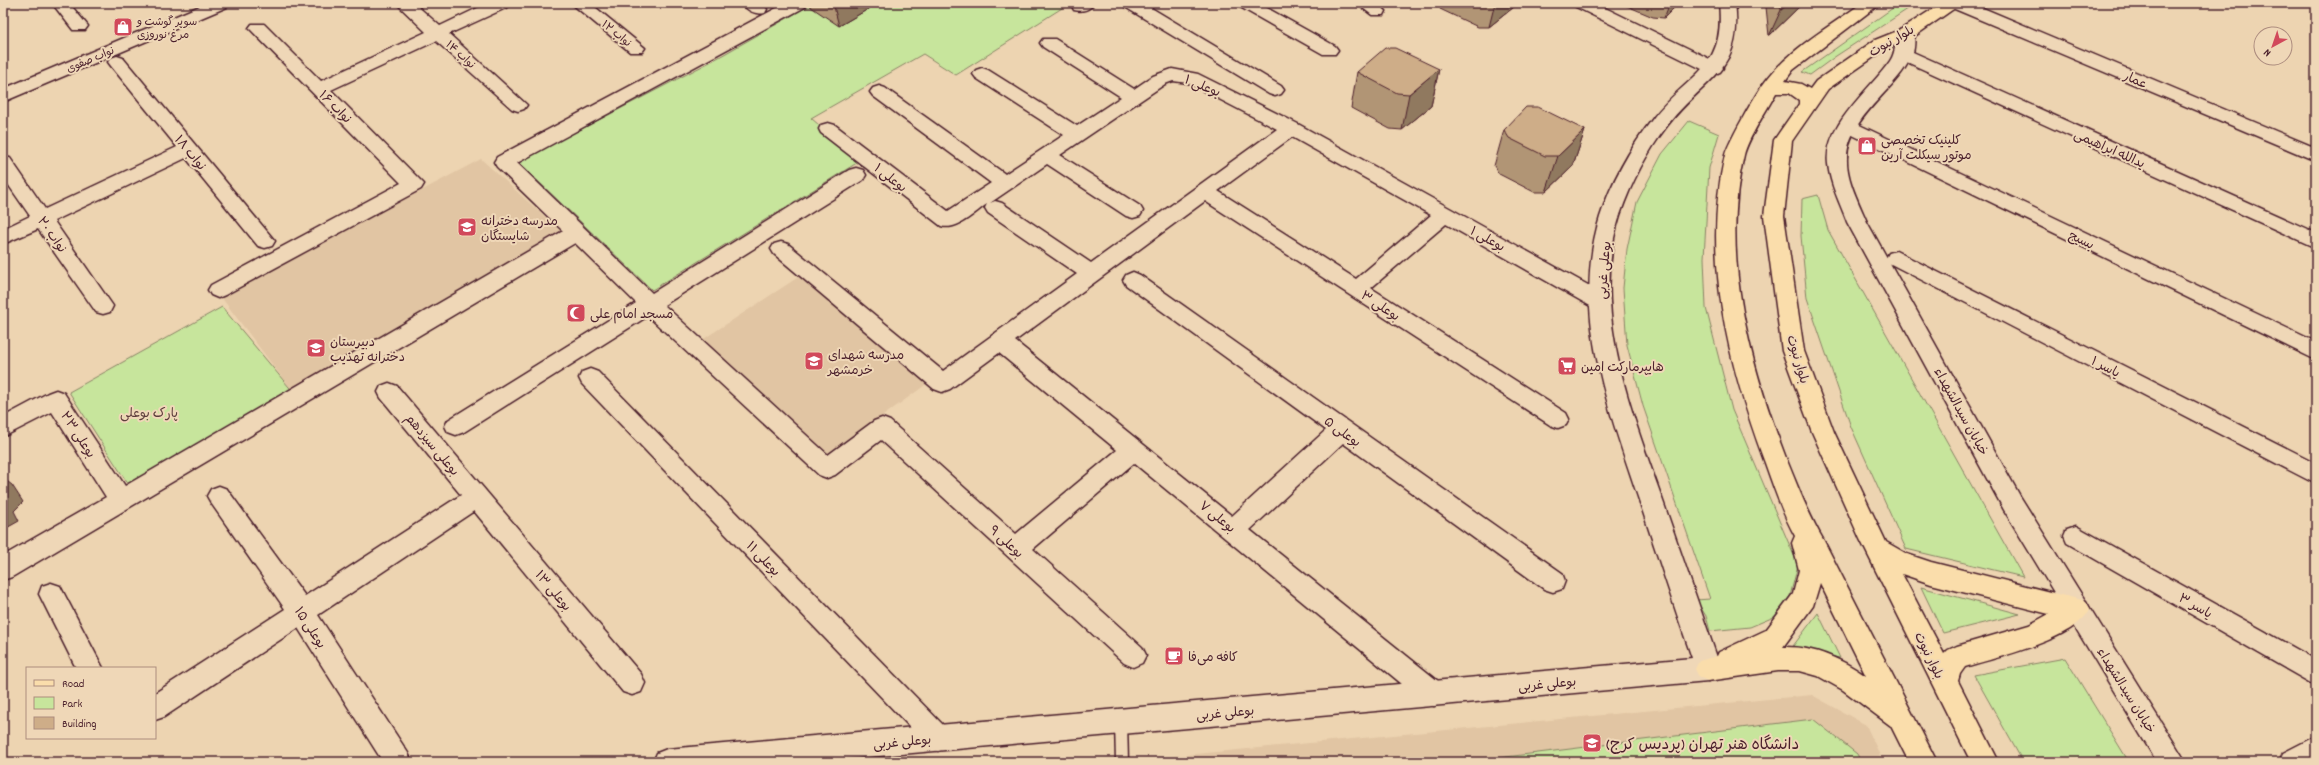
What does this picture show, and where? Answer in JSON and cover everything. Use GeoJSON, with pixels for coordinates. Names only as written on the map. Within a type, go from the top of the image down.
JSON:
{"type":"FeatureCollection","features":[{"type":"Feature","properties":{"kind":"main road","name":"بلوار نبوت"},"geometry":{"type":"LineString","coordinates":[[1955,3],[1905,44],[1881,44],[1822,85],[1783,140],[1774,216],[1794,351],[1823,432],[1877,549],[1944,684],[1985,762]]}},
{"type":"Feature","properties":{"kind":"main road"},"geometry":{"type":"LineString","coordinates":[[1708,669],[1774,638],[1804,598],[1811,570],[1798,519],[1765,432],[1740,348],[1727,268],[1726,202],[1735,154],[1769,90],[1787,66],[1868,5]]}},
{"type":"Feature","properties":{"kind":"main road"},"geometry":{"type":"LineString","coordinates":[[1787,66],[1788,74],[1797,82],[1811,86],[1822,85]]}},
{"type":"Feature","properties":{"kind":"main road"},"geometry":{"type":"LineString","coordinates":[[1769,90],[1779,86],[1798,90],[1808,98],[1808,105]]}},
{"type":"Feature","properties":{"kind":"main road"},"geometry":{"type":"LineString","coordinates":[[1798,519],[1815,548],[1924,762]]}},
{"type":"Feature","properties":{"kind":"main road"},"geometry":{"type":"LineString","coordinates":[[1877,549],[1893,561],[1914,568],[2039,602],[2077,609]]}},
{"type":"Feature","properties":{"kind":"main road"},"geometry":{"type":"LineString","coordinates":[[1944,684],[1948,668],[1957,658],[2033,635],[2051,627],[2077,609]]}},
{"type":"Feature","properties":{"kind":"main road"},"geometry":{"type":"LineString","coordinates":[[1708,669],[1784,659],[1800,659],[1830,669],[1903,720]]}},
{"type":"Feature","properties":{"kind":"street"},"geometry":{"type":"LineString","coordinates":[[60,3],[79,26]]}},
{"type":"Feature","properties":{"kind":"street","name":"نواب صفوی"},"geometry":{"type":"LineString","coordinates":[[3,96],[221,3]]}},
{"type":"Feature","properties":{"kind":"street","name":"نواب ۱۴"},"geometry":{"type":"LineString","coordinates":[[404,3],[518,105]]}},
{"type":"Feature","properties":{"kind":"street"},"geometry":{"type":"LineString","coordinates":[[319,89],[502,3]]}},
{"type":"Feature","properties":{"kind":"street","name":"نواب ۱۲"},"geometry":{"type":"LineString","coordinates":[[579,3],[636,48]]}},
{"type":"Feature","properties":{"kind":"street"},"geometry":{"type":"LineString","coordinates":[[650,304],[504,162],[799,3]]}},
{"type":"Feature","properties":{"kind":"street"},"geometry":{"type":"LineString","coordinates":[[1131,3],[1275,90]]}},
{"type":"Feature","properties":{"kind":"street"},"geometry":{"type":"LineString","coordinates":[[1246,3],[1328,50]]}},
{"type":"Feature","properties":{"kind":"street","name":"بوعلی غربی"},"geometry":{"type":"LineString","coordinates":[[667,762],[1708,669],[1639,468],[1612,379],[1599,301],[1602,252],[1612,209],[1631,168],[1661,120],[1714,68],[1729,42],[1730,17],[1727,3]]}},
{"type":"Feature","properties":{"kind":"street","name":"عمار"},"geometry":{"type":"LineString","coordinates":[[1955,3],[2316,155]]}},
{"type":"Feature","properties":{"kind":"street"},"geometry":{"type":"LineString","coordinates":[[1587,4],[1714,68]]}},
{"type":"Feature","properties":{"kind":"street","name":"نواب ۱۶"},"geometry":{"type":"LineString","coordinates":[[218,290],[414,184],[258,28]]}},
{"type":"Feature","properties":{"kind":"street"},"geometry":{"type":"LineString","coordinates":[[1049,43],[1134,97]]}},
{"type":"Feature","properties":{"kind":"street","name":"خیابان سیدالشهداء"},"geometry":{"type":"LineString","coordinates":[[1905,44],[1849,126],[1840,142],[1837,159],[1847,196],[1857,222],[2012,503],[2172,762]]}},
{"type":"Feature","properties":{"kind":"street","name":"یدالله ابراهیمی"},"geometry":{"type":"LineString","coordinates":[[1905,44],[2316,241]]}},
{"type":"Feature","properties":{"kind":"street","name":"نواب ۱۸"},"geometry":{"type":"LineString","coordinates":[[117,62],[265,241]]}},
{"type":"Feature","properties":{"kind":"street"},"geometry":{"type":"LineString","coordinates":[[982,74],[1077,135]]}},
{"type":"Feature","properties":{"kind":"street","name":"بوعلی ۱"},"geometry":{"type":"LineString","coordinates":[[828,129],[948,221],[1159,80],[1172,75],[1192,78],[1291,128],[1599,301]]}},
{"type":"Feature","properties":{"kind":"street"},"geometry":{"type":"LineString","coordinates":[[879,92],[1005,183]]}},
{"type":"Feature","properties":{"kind":"street","name":"بسیج"},"geometry":{"type":"LineString","coordinates":[[1849,126],[2316,352]]}},
{"type":"Feature","properties":{"kind":"street"},"geometry":{"type":"LineString","coordinates":[[781,249],[942,383],[1291,128]]}},
{"type":"Feature","properties":{"kind":"street"},"geometry":{"type":"LineString","coordinates":[[3,237],[190,149]]}},
{"type":"Feature","properties":{"kind":"street"},"geometry":{"type":"LineString","coordinates":[[1047,154],[1133,211]]}},
{"type":"Feature","properties":{"kind":"street","name":"نواب ۲۰"},"geometry":{"type":"LineString","coordinates":[[3,163],[103,306]]}},
{"type":"Feature","properties":{"kind":"street"},"geometry":{"type":"LineString","coordinates":[[456,426],[856,175]]}},
{"type":"Feature","properties":{"kind":"street","name":"بوعلی ۳"},"geometry":{"type":"LineString","coordinates":[[1204,191],[1558,419]]}},
{"type":"Feature","properties":{"kind":"street"},"geometry":{"type":"LineString","coordinates":[[995,208],[1092,274]]}},
{"type":"Feature","properties":{"kind":"street"},"geometry":{"type":"LineString","coordinates":[[1357,290],[1445,214]]}},
{"type":"Feature","properties":{"kind":"street"},"geometry":{"type":"LineString","coordinates":[[3,569],[576,233]]}},
{"type":"Feature","properties":{"kind":"street","name":"یاسر ۱"},"geometry":{"type":"LineString","coordinates":[[1896,258],[2316,474]]}},
{"type":"Feature","properties":{"kind":"street","name":"بوعلی ۵"},"geometry":{"type":"LineString","coordinates":[[1133,280],[1553,581]]}},
{"type":"Feature","properties":{"kind":"street","name":"بوعلی ۹"},"geometry":{"type":"LineString","coordinates":[[650,304],[827,468],[882,428],[1133,654]]}},
{"type":"Feature","properties":{"kind":"street","name":"بوعلی ۷"},"geometry":{"type":"LineString","coordinates":[[1000,341],[1234,529],[1434,694]]}},
{"type":"Feature","properties":{"kind":"street","name":"بوعلی ۱۱"},"geometry":{"type":"LineString","coordinates":[[590,378],[938,738]]}},
{"type":"Feature","properties":{"kind":"street","name":"بوعلی سیزدهم"},"geometry":{"type":"LineString","coordinates":[[389,392],[476,497]]}},
{"type":"Feature","properties":{"kind":"street","name":"بوعلی ۲۳"},"geometry":{"type":"LineString","coordinates":[[3,428],[56,399],[121,500]]}},
{"type":"Feature","properties":{"kind":"street"},"geometry":{"type":"LineString","coordinates":[[1234,529],[1341,430]]}},
{"type":"Feature","properties":{"kind":"street"},"geometry":{"type":"LineString","coordinates":[[1016,549],[1134,449]]}},
{"type":"Feature","properties":{"kind":"street","name":"بوعلی ۱۵"},"geometry":{"type":"LineString","coordinates":[[219,496],[302,611],[398,762]]}},
{"type":"Feature","properties":{"kind":"street"},"geometry":{"type":"LineString","coordinates":[[156,707],[476,497]]}},
{"type":"Feature","properties":{"kind":"street","name":"بوعلی ۱۳"},"geometry":{"type":"LineString","coordinates":[[476,497],[632,683]]}},
{"type":"Feature","properties":{"kind":"street","name":"یاسر ۳"},"geometry":{"type":"LineString","coordinates":[[2076,536],[2316,674]]}},
{"type":"Feature","properties":{"kind":"street"},"geometry":{"type":"LineString","coordinates":[[51,594],[89,667]]}},
{"type":"Feature","properties":{"kind":"lane"},"geometry":{"type":"LineString","coordinates":[[1121,721],[1122,762]]}},
{"type":"Feature","properties":{"kind":"shaded area"},"geometry":{"type":"Polygon","coordinates":[[[481,159],[566,236],[294,393],[221,297],[481,159]]]}},
{"type":"Feature","properties":{"kind":"shaded area","name":"مدرسه شهدای خرمشهر"},"geometry":{"type":"Polygon","coordinates":[[[800,276],[928,383],[828,456],[702,340],[800,276]]]}},
{"type":"Feature","properties":{"kind":"shaded area","name":"دانشگاه هنر تهران (پردیس کرج)"},"geometry":{"type":"Polygon","coordinates":[[[1812,695],[1866,725],[1883,762],[1112,762],[1812,695]]]}},
{"type":"Feature","properties":{"kind":"green space"},"geometry":{"type":"Polygon","coordinates":[[[814,3],[1070,3],[956,75],[923,54],[811,118],[860,161],[652,290],[518,162],[712,61],[814,3]]]}},
{"type":"Feature","properties":{"kind":"green space"},"geometry":{"type":"Polygon","coordinates":[[[1900,3],[1917,3],[1836,56],[1810,75],[1802,72],[1900,3]]]}},
{"type":"Feature","properties":{"kind":"green space"},"geometry":{"type":"Polygon","coordinates":[[[1689,121],[1719,134],[1709,168],[1704,258],[1706,308],[1732,410],[1798,565],[1790,596],[1774,617],[1750,627],[1710,631],[1706,616],[1696,600],[1710,599],[1643,406],[1627,345],[1623,288],[1627,249],[1637,202],[1662,154],[1689,121]]]}},
{"type":"Feature","properties":{"kind":"green space"},"geometry":{"type":"Polygon","coordinates":[[[1818,195],[1828,230],[2023,577],[1906,549],[1851,427],[1807,298],[1801,236],[1802,199],[1818,195]]]}},
{"type":"Feature","properties":{"kind":"green space","name":"پارک بوعلی"},"geometry":{"type":"Polygon","coordinates":[[[222,307],[294,393],[130,487],[69,392],[222,307]]]}},
{"type":"Feature","properties":{"kind":"green space"},"geometry":{"type":"Polygon","coordinates":[[[1921,587],[2020,614],[1943,633],[1921,587]]]}},
{"type":"Feature","properties":{"kind":"green space"},"geometry":{"type":"Polygon","coordinates":[[[1818,613],[1840,658],[1790,650],[1818,613]]]}},
{"type":"Feature","properties":{"kind":"green space"},"geometry":{"type":"Polygon","coordinates":[[[2065,658],[2129,762],[2023,762],[1974,675],[2065,658]]]}},
{"type":"Feature","properties":{"kind":"green space"},"geometry":{"type":"Polygon","coordinates":[[[1813,719],[1857,754],[1861,762],[1465,762],[1813,719]]]}},
{"type":"Feature","properties":{"kind":"building"},"geometry":{"type":"Polygon","coordinates":[[[1780,3],[1789,3],[1781,10],[1780,3]]]}},
{"type":"Feature","properties":{"kind":"building"},"geometry":{"type":"Polygon","coordinates":[[[1385,48],[1395,48],[1439,69],[1409,94],[1397,93],[1357,72],[1385,48]]]}},
{"type":"Feature","properties":{"kind":"building"},"geometry":{"type":"Polygon","coordinates":[[[1526,107],[1538,107],[1585,130],[1558,156],[1545,156],[1509,138],[1504,130],[1526,107]]]}},
{"type":"Feature","properties":{"kind":"building"},"geometry":{"type":"Polygon","coordinates":[[[3,484],[6,488],[3,491],[3,484]]]}},
{"type":"Feature","properties":{"kind":"place","name":"سوپر گوشت و مرغ نوروزی"},"geometry":{"type":"Point","coordinates":[123,27]}},
{"type":"Feature","properties":{"kind":"place","name":"کلینیک تخصصی موتور سیکلت آرین"},"geometry":{"type":"Point","coordinates":[1867,146]}},
{"type":"Feature","properties":{"kind":"place","name":"مدرسه دخترانه شایستگان"},"geometry":{"type":"Point","coordinates":[467,227]}},
{"type":"Feature","properties":{"kind":"place","name":"مسجد امام علی"},"geometry":{"type":"Point","coordinates":[576,313]}},
{"type":"Feature","properties":{"kind":"place","name":"دبیرستان دخترانه تهذیب"},"geometry":{"type":"Point","coordinates":[316,348]}},
{"type":"Feature","properties":{"kind":"place","name":"مدرسه شهدای خرمشهر"},"geometry":{"type":"Point","coordinates":[814,361]}},
{"type":"Feature","properties":{"kind":"place","name":"هایپرمارکت امین"},"geometry":{"type":"Point","coordinates":[1567,366]}},
{"type":"Feature","properties":{"kind":"place","name":"کافه می‌فا"},"geometry":{"type":"Point","coordinates":[1174,656]}},
{"type":"Feature","properties":{"kind":"place","name":"دانشگاه هنر تهران (پردیس کرج)"},"geometry":{"type":"Point","coordinates":[1592,743]}}]}
